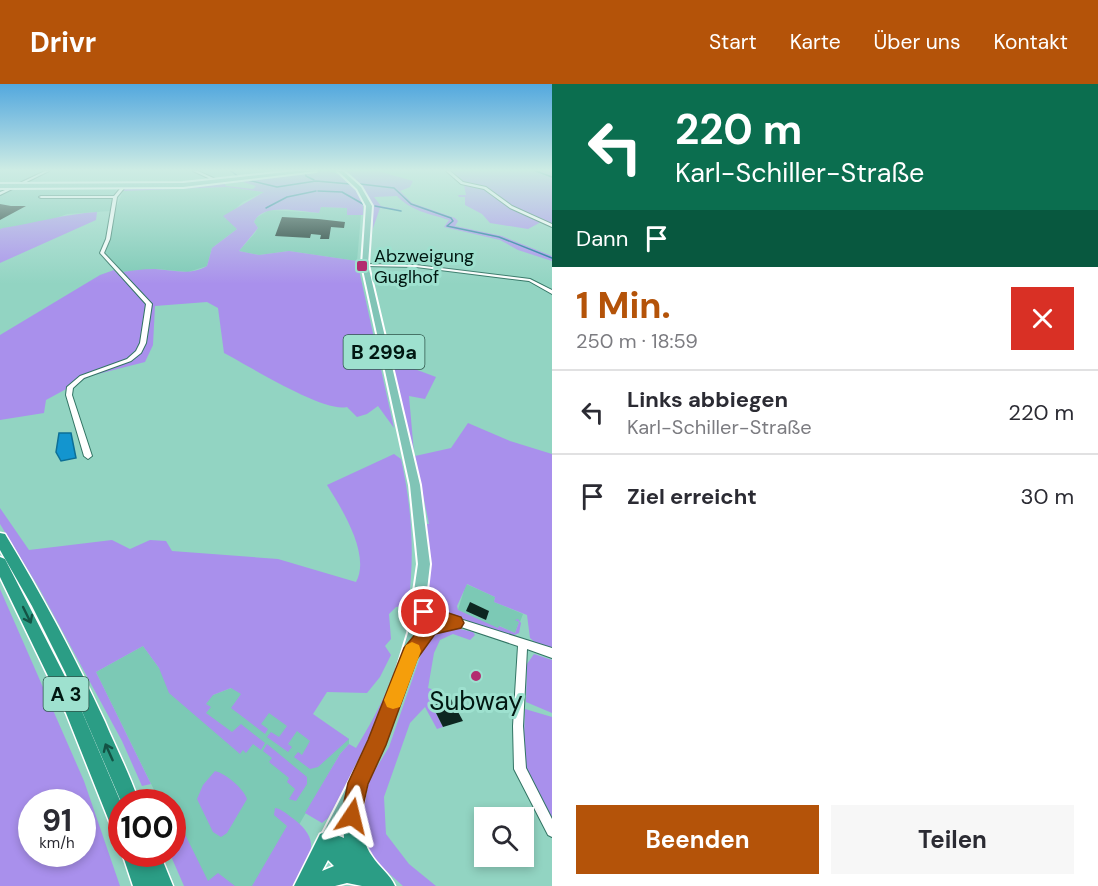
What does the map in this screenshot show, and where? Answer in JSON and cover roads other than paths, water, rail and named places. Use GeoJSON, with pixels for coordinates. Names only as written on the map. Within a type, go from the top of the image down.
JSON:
{"type":"FeatureCollection","features":[{"type":"Feature","properties":{"kind":"highway","name":"A 3"},"geometry":{"type":"LineString","coordinates":[[0,538],[32,592],[86,702],[124,789]]}},
{"type":"Feature","properties":{"kind":"highway","name":"A 3"},"geometry":{"type":"LineString","coordinates":[[0,563],[72,708],[108,795]]}},
{"type":"Feature","properties":{"kind":"highway"},"geometry":{"type":"LineString","coordinates":[[358,783],[352,831],[364,870]]}},
{"type":"Feature","properties":{"kind":"highway"},"geometry":{"type":"LineString","coordinates":[[304,886],[327,841],[339,859],[364,870],[384,886]]}},
{"type":"Feature","properties":{"kind":"highway"},"geometry":{"type":"LineString","coordinates":[[136,867],[143,886]]}},
{"type":"Feature","properties":{"kind":"highway"},"geometry":{"type":"LineString","coordinates":[[155,867],[163,886]]}},
{"type":"Feature","properties":{"kind":"highway"},"geometry":{"type":"LineString","coordinates":[[319,886],[328,878],[364,870]]}},
{"type":"Feature","properties":{"kind":"main road","name":"B 299a"},"geometry":{"type":"LineString","coordinates":[[327,841],[376,745],[410,654],[422,589],[424,553],[417,496],[365,265],[369,208]]}},
{"type":"Feature","properties":{"kind":"street"},"geometry":{"type":"LineString","coordinates":[[88,456],[80,424],[69,395],[70,387],[82,377],[117,366],[139,352],[149,310],[147,301],[107,261],[102,253],[108,239],[115,208]]}},
{"type":"Feature","properties":{"kind":"street"},"geometry":{"type":"LineString","coordinates":[[514,208],[552,226]]}},
{"type":"Feature","properties":{"kind":"street"},"geometry":{"type":"LineString","coordinates":[[365,265],[416,266],[530,280],[552,292]]}},
{"type":"Feature","properties":{"kind":"street"},"geometry":{"type":"LineString","coordinates":[[422,589],[432,608],[442,620]]}},
{"type":"Feature","properties":{"kind":"street"},"geometry":{"type":"LineString","coordinates":[[419,614],[552,653]]}},
{"type":"Feature","properties":{"kind":"street"},"geometry":{"type":"LineString","coordinates":[[410,654],[426,630],[442,620]]}},
{"type":"Feature","properties":{"kind":"street"},"geometry":{"type":"LineString","coordinates":[[523,644],[518,726],[520,768],[552,831]]}},
{"type":"Feature","properties":{"kind":"water"},"geometry":{"type":"Polygon","coordinates":[[[59,433],[71,433],[76,458],[61,461],[56,452],[59,433]]]}},
{"type":"Feature","properties":{"kind":"waterway"},"geometry":{"type":"LineString","coordinates":[[388,208],[401,211]]}},
{"type":"Feature","properties":{"kind":"waterway"},"geometry":{"type":"LineString","coordinates":[[424,208],[451,218],[453,221],[447,226],[499,237],[552,258]]}},
{"type":"Feature","properties":{"kind":"place","name":"Abzweigung Guglhof"},"geometry":{"type":"Point","coordinates":[362,266]}},
{"type":"Feature","properties":{"kind":"place","name":"Subway"},"geometry":{"type":"Point","coordinates":[476,676]}}]}
